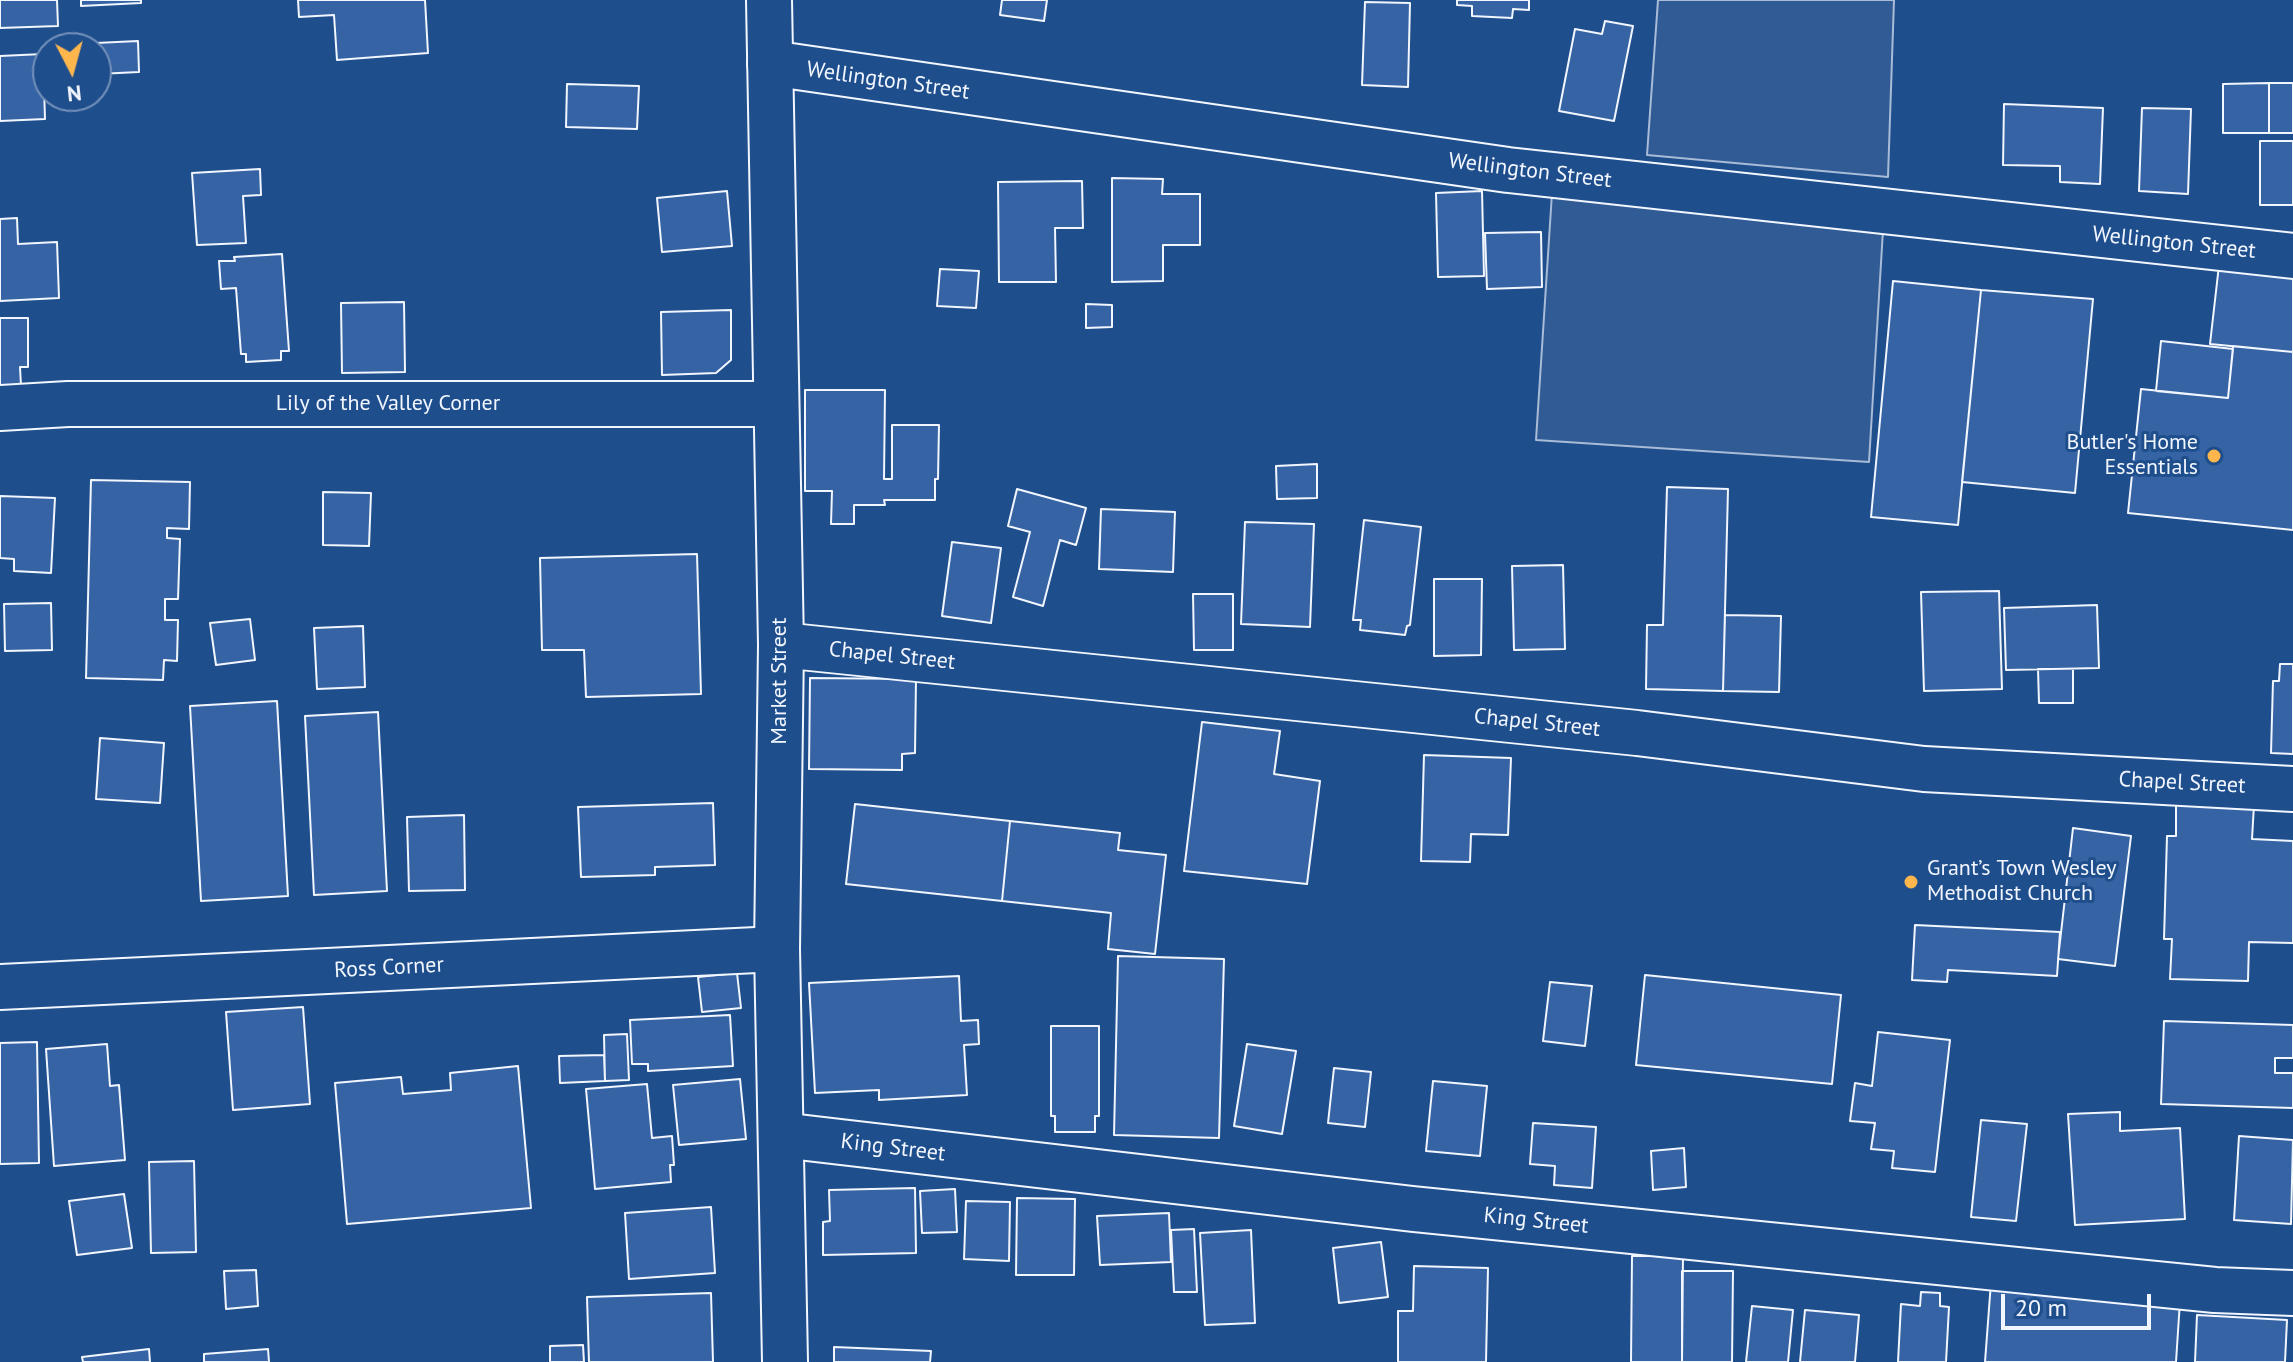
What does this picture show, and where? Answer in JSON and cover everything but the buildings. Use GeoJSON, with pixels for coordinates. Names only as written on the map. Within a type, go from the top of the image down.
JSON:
{"type":"FeatureCollection","features":[{"type":"Feature","properties":{"kind":"street","name":"Market Street"},"geometry":{"type":"LineString","coordinates":[[769,0],[781,645],[777,949],[785,1362]]}},
{"type":"Feature","properties":{"kind":"street","name":"Wellington Street"},"geometry":{"type":"LineString","coordinates":[[770,63],[1508,170],[2293,256]]}},
{"type":"Feature","properties":{"kind":"street","name":"Lily of the Valley Corner"},"geometry":{"type":"LineString","coordinates":[[0,408],[68,404],[776,404]]}},
{"type":"Feature","properties":{"kind":"street","name":"Chapel Street"},"geometry":{"type":"LineString","coordinates":[[781,645],[1637,733],[1924,769],[2293,789]]}},
{"type":"Feature","properties":{"kind":"street","name":"Ross Corner"},"geometry":{"type":"LineString","coordinates":[[0,987],[777,949]]}},
{"type":"Feature","properties":{"kind":"street","name":"King Street"},"geometry":{"type":"LineString","coordinates":[[781,1135],[1413,1209],[2215,1290],[2293,1293]]}},
{"type":"Feature","properties":{"kind":"shaded area"},"geometry":{"type":"Polygon","coordinates":[[[1658,0],[1894,0],[1888,177],[1647,155],[1658,0]]]}},
{"type":"Feature","properties":{"kind":"shaded area"},"geometry":{"type":"Polygon","coordinates":[[[1552,193],[1883,230],[1869,462],[1536,440],[1552,193]]]}},
{"type":"Feature","properties":{"kind":"place","name":"Butler's Home Essentials"},"geometry":{"type":"Point","coordinates":[2214,456]}},
{"type":"Feature","properties":{"kind":"place","name":"Grant’s Town Wesley Methodist Church"},"geometry":{"type":"Point","coordinates":[1911,882]}}]}
